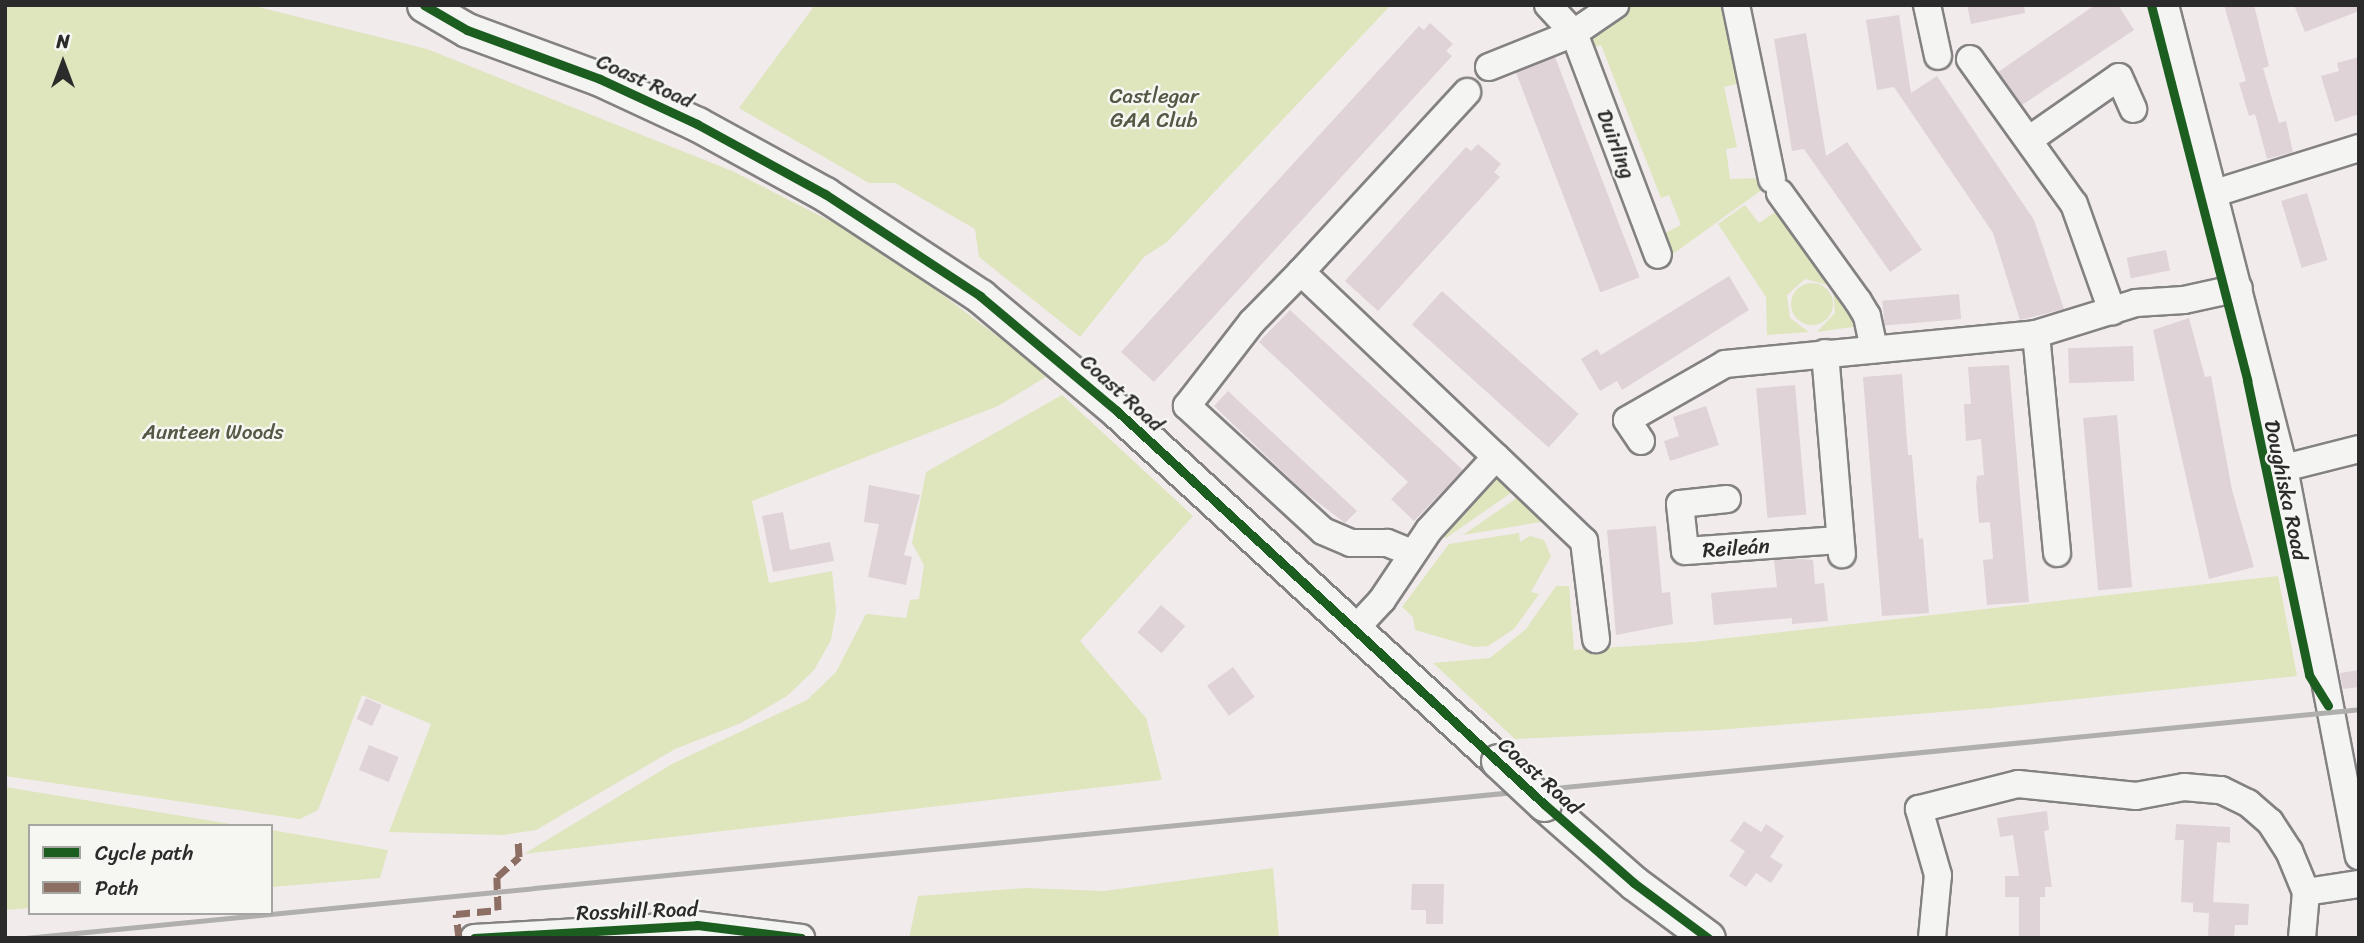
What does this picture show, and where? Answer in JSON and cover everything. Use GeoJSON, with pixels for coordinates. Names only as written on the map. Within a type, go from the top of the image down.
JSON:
{"type":"FeatureCollection","features":[{"type":"Feature","properties":{"kind":"main road","name":"Coast Road"},"geometry":{"type":"LineString","coordinates":[[424,5],[467,30],[669,109],[825,194],[980,296],[1060,361],[1544,804],[1634,883],[1709,938]]}},
{"type":"Feature","properties":{"kind":"street","name":"Duirling"},"geometry":{"type":"LineString","coordinates":[[1548,5],[1574,33],[1658,255]]}},
{"type":"Feature","properties":{"kind":"street"},"geometry":{"type":"LineString","coordinates":[[1489,67],[1574,33],[1615,5]]}},
{"type":"Feature","properties":{"kind":"street"},"geometry":{"type":"LineString","coordinates":[[1736,5],[1776,186],[1858,301],[1874,349]]}},
{"type":"Feature","properties":{"kind":"street"},"geometry":{"type":"LineString","coordinates":[[1927,5],[1938,56]]}},
{"type":"Feature","properties":{"kind":"street","name":"Doughiska Road"},"geometry":{"type":"LineString","coordinates":[[2165,5],[2211,194],[2239,288],[2284,468],[2359,856]]}},
{"type":"Feature","properties":{"kind":"street"},"geometry":{"type":"LineString","coordinates":[[1970,59],[2074,204],[2112,311]]}},
{"type":"Feature","properties":{"kind":"street"},"geometry":{"type":"LineString","coordinates":[[2029,139],[2119,77],[2133,109]]}},
{"type":"Feature","properties":{"kind":"street"},"geometry":{"type":"LineString","coordinates":[[1412,553],[1387,543],[1351,543],[1323,531],[1187,406],[1237,340],[1467,92]]}},
{"type":"Feature","properties":{"kind":"street"},"geometry":{"type":"LineString","coordinates":[[2211,194],[2359,148]]}},
{"type":"Feature","properties":{"kind":"street"},"geometry":{"type":"LineString","coordinates":[[1301,272],[1584,541],[1596,639]]}},
{"type":"Feature","properties":{"kind":"street"},"geometry":{"type":"LineString","coordinates":[[1641,441],[1628,420],[1709,370],[1756,359],[2036,334],[2112,311],[2239,288]]}},
{"type":"Feature","properties":{"kind":"street"},"geometry":{"type":"LineString","coordinates":[[2036,334],[2057,553]]}},
{"type":"Feature","properties":{"kind":"street","name":"Reileán"},"geometry":{"type":"LineString","coordinates":[[1727,499],[1680,504],[1685,551],[1841,547],[1825,353]]}},
{"type":"Feature","properties":{"kind":"street"},"geometry":{"type":"LineString","coordinates":[[2284,468],[2359,449]]}},
{"type":"Feature","properties":{"kind":"street"},"geometry":{"type":"LineString","coordinates":[[1355,629],[1382,600],[1412,553],[1496,457]]}},
{"type":"Feature","properties":{"kind":"street"},"geometry":{"type":"LineString","coordinates":[[1932,938],[1938,875],[1919,809],[2018,784],[2136,796],[2184,787],[2221,790],[2248,803],[2270,822],[2289,852],[2306,892],[2302,938]]}},
{"type":"Feature","properties":{"kind":"street"},"geometry":{"type":"LineString","coordinates":[[2306,892],[2359,884]]}},
{"type":"Feature","properties":{"kind":"street","name":"Rosshill Road"},"geometry":{"type":"LineString","coordinates":[[474,938],[697,925],[801,938]]}},
{"type":"Feature","properties":{"kind":"green space","name":"Aunteen Woods"},"geometry":{"type":"Polygon","coordinates":[[[5,5],[250,5],[427,49],[732,171],[875,244],[1049,375],[998,406],[752,501],[769,583],[832,571],[836,611],[831,640],[814,670],[787,696],[741,723],[675,749],[536,830],[503,835],[389,832],[431,724],[362,695],[318,810],[300,819],[5,776],[5,5]]]}},
{"type":"Feature","properties":{"kind":"green space","name":"Castlegar GAA Club"},"geometry":{"type":"Polygon","coordinates":[[[815,5],[1391,5],[1167,242],[1144,257],[1080,337],[979,257],[975,229],[895,183],[869,183],[739,108],[815,5]]]}},
{"type":"Feature","properties":{"kind":"green space"},"geometry":{"type":"Polygon","coordinates":[[[1633,5],[1728,5],[1740,83],[1724,87],[1737,147],[1726,149],[1730,179],[1762,178],[1767,186],[1666,259],[1657,237],[1681,225],[1669,195],[1661,198],[1601,45],[1585,51],[1589,37],[1633,5]]]}},
{"type":"Feature","properties":{"kind":"green space"},"geometry":{"type":"Polygon","coordinates":[[[1745,205],[1759,223],[1780,209],[1832,281],[1828,285],[1805,279],[1787,295],[1790,318],[1809,332],[1767,335],[1766,297],[1718,224],[1745,205]]]}},
{"type":"Feature","properties":{"kind":"green space"},"geometry":{"type":"Polygon","coordinates":[[[1812,283],[1827,289],[1833,304],[1827,319],[1812,325],[1797,319],[1791,304],[1797,289],[1812,283]]]}},
{"type":"Feature","properties":{"kind":"green space"},"geometry":{"type":"Polygon","coordinates":[[[1837,287],[1859,326],[1817,332],[1835,313],[1833,290],[1837,287]]]}},
{"type":"Feature","properties":{"kind":"green space"},"geometry":{"type":"Polygon","coordinates":[[[1062,395],[1193,516],[1080,641],[1146,718],[1162,780],[524,854],[672,764],[807,700],[836,672],[866,614],[906,618],[910,600],[919,599],[924,565],[912,543],[926,472],[1062,395]]]}},
{"type":"Feature","properties":{"kind":"green space"},"geometry":{"type":"Polygon","coordinates":[[[1499,478],[1518,488],[1446,538],[1440,535],[1499,478]]]}},
{"type":"Feature","properties":{"kind":"green space"},"geometry":{"type":"Polygon","coordinates":[[[1522,492],[1552,520],[1463,535],[1514,500],[1522,492]]]}},
{"type":"Feature","properties":{"kind":"green space"},"geometry":{"type":"Polygon","coordinates":[[[1519,533],[1520,542],[1530,536],[1544,540],[1551,556],[1531,592],[1539,594],[1514,629],[1488,646],[1474,647],[1415,630],[1413,617],[1402,607],[1449,544],[1519,533]]]}},
{"type":"Feature","properties":{"kind":"green space"},"geometry":{"type":"Polygon","coordinates":[[[2278,576],[2297,676],[1992,708],[1716,730],[1515,739],[1433,663],[1490,658],[1526,629],[1556,586],[1569,586],[1574,650],[1693,642],[2278,576]]]}},
{"type":"Feature","properties":{"kind":"green space"},"geometry":{"type":"Polygon","coordinates":[[[5,787],[231,824],[28,824],[28,908],[5,910],[5,787]]]}},
{"type":"Feature","properties":{"kind":"green space"},"geometry":{"type":"Polygon","coordinates":[[[273,830],[388,850],[380,878],[273,887],[273,830]]]}},
{"type":"Feature","properties":{"kind":"green space"},"geometry":{"type":"Polygon","coordinates":[[[1273,868],[1279,938],[909,938],[918,896],[1026,888],[1104,891],[1273,868]]]}},
{"type":"Feature","properties":{"kind":"building"},"geometry":{"type":"Polygon","coordinates":[[[1967,5],[2024,5],[2025,13],[1971,24],[1967,5]]]}},
{"type":"Feature","properties":{"kind":"building"},"geometry":{"type":"Polygon","coordinates":[[[2095,5],[2118,5],[2134,30],[2022,105],[1998,72],[2095,5]]]}},
{"type":"Feature","properties":{"kind":"building"},"geometry":{"type":"Polygon","coordinates":[[[2224,5],[2254,5],[2269,66],[2263,68],[2279,123],[2286,121],[2293,152],[2267,159],[2255,114],[2249,116],[2239,83],[2246,81],[2224,5]]]}},
{"type":"Feature","properties":{"kind":"building"},"geometry":{"type":"Polygon","coordinates":[[[2294,5],[2359,5],[2359,11],[2305,32],[2294,5]]]}},
{"type":"Feature","properties":{"kind":"building"},"geometry":{"type":"Polygon","coordinates":[[[1899,15],[1911,93],[1937,76],[2034,220],[2064,309],[2020,320],[1993,233],[1894,87],[1877,90],[1866,20],[1899,15]]]}},
{"type":"Feature","properties":{"kind":"building"},"geometry":{"type":"Polygon","coordinates":[[[1430,23],[1453,44],[1446,51],[1452,56],[1154,382],[1121,352],[1419,26],[1424,30],[1430,23]]]}},
{"type":"Feature","properties":{"kind":"building"},"geometry":{"type":"Polygon","coordinates":[[[1806,33],[1826,156],[1847,142],[1922,250],[1890,272],[1804,149],[1792,151],[1774,39],[1806,33]]]}},
{"type":"Feature","properties":{"kind":"building"},"geometry":{"type":"Polygon","coordinates":[[[1555,57],[1640,277],[1600,292],[1516,72],[1555,57]]]}},
{"type":"Feature","properties":{"kind":"building"},"geometry":{"type":"Polygon","coordinates":[[[2359,57],[2359,114],[2335,122],[2321,76],[2339,71],[2337,63],[2359,57]]]}},
{"type":"Feature","properties":{"kind":"building"},"geometry":{"type":"Polygon","coordinates":[[[1478,144],[1501,164],[1494,172],[1500,177],[1378,311],[1345,281],[1466,147],[1471,151],[1478,144]]]}},
{"type":"Feature","properties":{"kind":"building"},"geometry":{"type":"Polygon","coordinates":[[[2307,193],[2327,260],[2302,268],[2281,201],[2307,193]]]}},
{"type":"Feature","properties":{"kind":"building"},"geometry":{"type":"Polygon","coordinates":[[[2166,250],[2170,271],[2131,278],[2127,258],[2166,250]]]}},
{"type":"Feature","properties":{"kind":"building"},"geometry":{"type":"Polygon","coordinates":[[[1729,276],[1749,310],[1622,390],[1617,381],[1600,391],[1581,359],[1597,349],[1601,355],[1729,276]]]}},
{"type":"Feature","properties":{"kind":"building"},"geometry":{"type":"Polygon","coordinates":[[[1442,291],[1579,414],[1549,448],[1412,324],[1442,291]]]}},
{"type":"Feature","properties":{"kind":"building"},"geometry":{"type":"Polygon","coordinates":[[[1959,294],[1961,319],[1884,326],[1882,301],[1959,294]]]}},
{"type":"Feature","properties":{"kind":"building"},"geometry":{"type":"Polygon","coordinates":[[[1290,310],[1463,470],[1414,521],[1391,499],[1408,482],[1259,342],[1290,310]]]}},
{"type":"Feature","properties":{"kind":"building"},"geometry":{"type":"Polygon","coordinates":[[[2189,318],[2205,377],[2211,376],[2232,490],[2254,567],[2209,579],[2153,330],[2189,318]]]}},
{"type":"Feature","properties":{"kind":"building"},"geometry":{"type":"Polygon","coordinates":[[[2133,346],[2134,381],[2069,383],[2068,348],[2133,346]]]}},
{"type":"Feature","properties":{"kind":"building"},"geometry":{"type":"Polygon","coordinates":[[[2009,365],[2029,602],[1987,605],[1983,560],[1993,559],[1990,522],[1979,523],[1976,486],[1977,476],[1984,475],[1981,439],[1966,441],[1964,404],[1971,404],[1968,367],[2009,365]]]}},
{"type":"Feature","properties":{"kind":"building"},"geometry":{"type":"Polygon","coordinates":[[[1902,374],[1908,455],[1912,455],[1929,613],[1882,616],[1863,377],[1902,374]]]}},
{"type":"Feature","properties":{"kind":"building"},"geometry":{"type":"Polygon","coordinates":[[[1795,385],[1806,515],[1767,518],[1756,388],[1795,385]]]}},
{"type":"Feature","properties":{"kind":"building"},"geometry":{"type":"Polygon","coordinates":[[[1228,391],[1357,511],[1345,523],[1303,491],[1214,406],[1228,391]]]}},
{"type":"Feature","properties":{"kind":"building"},"geometry":{"type":"Polygon","coordinates":[[[1706,406],[1719,445],[1670,461],[1664,441],[1679,436],[1673,417],[1706,406]]]}},
{"type":"Feature","properties":{"kind":"building"},"geometry":{"type":"Polygon","coordinates":[[[2117,415],[2132,587],[2098,590],[2083,418],[2117,415]]]}},
{"type":"Feature","properties":{"kind":"building"},"geometry":{"type":"Polygon","coordinates":[[[869,485],[920,495],[904,555],[912,557],[906,585],[868,577],[879,524],[864,522],[869,485]]]}},
{"type":"Feature","properties":{"kind":"building"},"geometry":{"type":"Polygon","coordinates":[[[783,512],[790,550],[830,542],[834,561],[773,572],[762,516],[783,512]]]}},
{"type":"Feature","properties":{"kind":"building"},"geometry":{"type":"Polygon","coordinates":[[[1656,526],[1662,593],[1670,592],[1673,624],[1616,635],[1607,530],[1656,526]]]}},
{"type":"Feature","properties":{"kind":"building"},"geometry":{"type":"Polygon","coordinates":[[[1774,560],[1813,560],[1815,584],[1824,583],[1828,621],[1792,624],[1792,618],[1714,625],[1711,593],[1777,587],[1774,560]]]}},
{"type":"Feature","properties":{"kind":"building"},"geometry":{"type":"Polygon","coordinates":[[[1161,605],[1185,626],[1162,653],[1137,632],[1161,605]]]}},
{"type":"Feature","properties":{"kind":"building"},"geometry":{"type":"Polygon","coordinates":[[[1233,667],[1255,697],[1229,716],[1207,686],[1233,667]]]}},
{"type":"Feature","properties":{"kind":"building"},"geometry":{"type":"Polygon","coordinates":[[[2359,670],[2359,687],[2343,689],[2340,673],[2359,670]]]}},
{"type":"Feature","properties":{"kind":"building"},"geometry":{"type":"Polygon","coordinates":[[[366,698],[382,705],[372,726],[357,719],[366,698]]]}},
{"type":"Feature","properties":{"kind":"building"},"geometry":{"type":"Polygon","coordinates":[[[369,745],[399,757],[389,782],[359,770],[369,745]]]}},
{"type":"Feature","properties":{"kind":"building"},"geometry":{"type":"Polygon","coordinates":[[[2047,811],[2049,830],[2044,831],[2052,887],[2045,887],[2045,897],[2040,897],[2040,938],[2019,938],[2019,897],[2005,897],[2005,876],[2019,876],[2013,835],[2000,837],[1997,818],[2047,811]]]}},
{"type":"Feature","properties":{"kind":"building"},"geometry":{"type":"Polygon","coordinates":[[[1744,821],[1761,832],[1766,824],[1784,836],[1770,857],[1783,865],[1771,883],[1756,873],[1746,887],[1729,876],[1745,851],[1730,841],[1744,821]]]}},
{"type":"Feature","properties":{"kind":"building"},"geometry":{"type":"Polygon","coordinates":[[[2176,824],[2230,827],[2230,843],[2217,842],[2213,902],[2249,904],[2248,925],[2235,925],[2234,938],[2208,938],[2209,913],[2193,912],[2193,903],[2181,902],[2184,840],[2175,840],[2176,824]]]}},
{"type":"Feature","properties":{"kind":"building"},"geometry":{"type":"Polygon","coordinates":[[[1412,884],[1444,884],[1443,924],[1426,924],[1426,910],[1411,910],[1412,884]]]}},
{"type":"Feature","properties":{"kind":"railway"},"geometry":{"type":"LineString","coordinates":[[273,914],[2359,709]]}},
{"type":"Feature","properties":{"kind":"railway"},"geometry":{"type":"LineString","coordinates":[[25,938],[259,915]]}},
{"type":"Feature","properties":{"kind":"marked path"},"geometry":{"type":"LineString","coordinates":[[459,938],[456,914],[498,910],[497,877],[519,857],[518,840]]}},
{"type":"Feature","properties":{"kind":"cycle path"},"geometry":{"type":"LineString","coordinates":[[424,5],[467,30],[600,79],[697,124],[825,194],[980,296],[1117,411],[1544,804],[1634,883],[1708,938]]}},
{"type":"Feature","properties":{"kind":"cycle path"},"geometry":{"type":"LineString","coordinates":[[2151,5],[2247,380],[2309,675],[2328,705]]}},
{"type":"Feature","properties":{"kind":"cycle path"},"geometry":{"type":"LineString","coordinates":[[474,938],[697,925],[801,938]]}}]}
